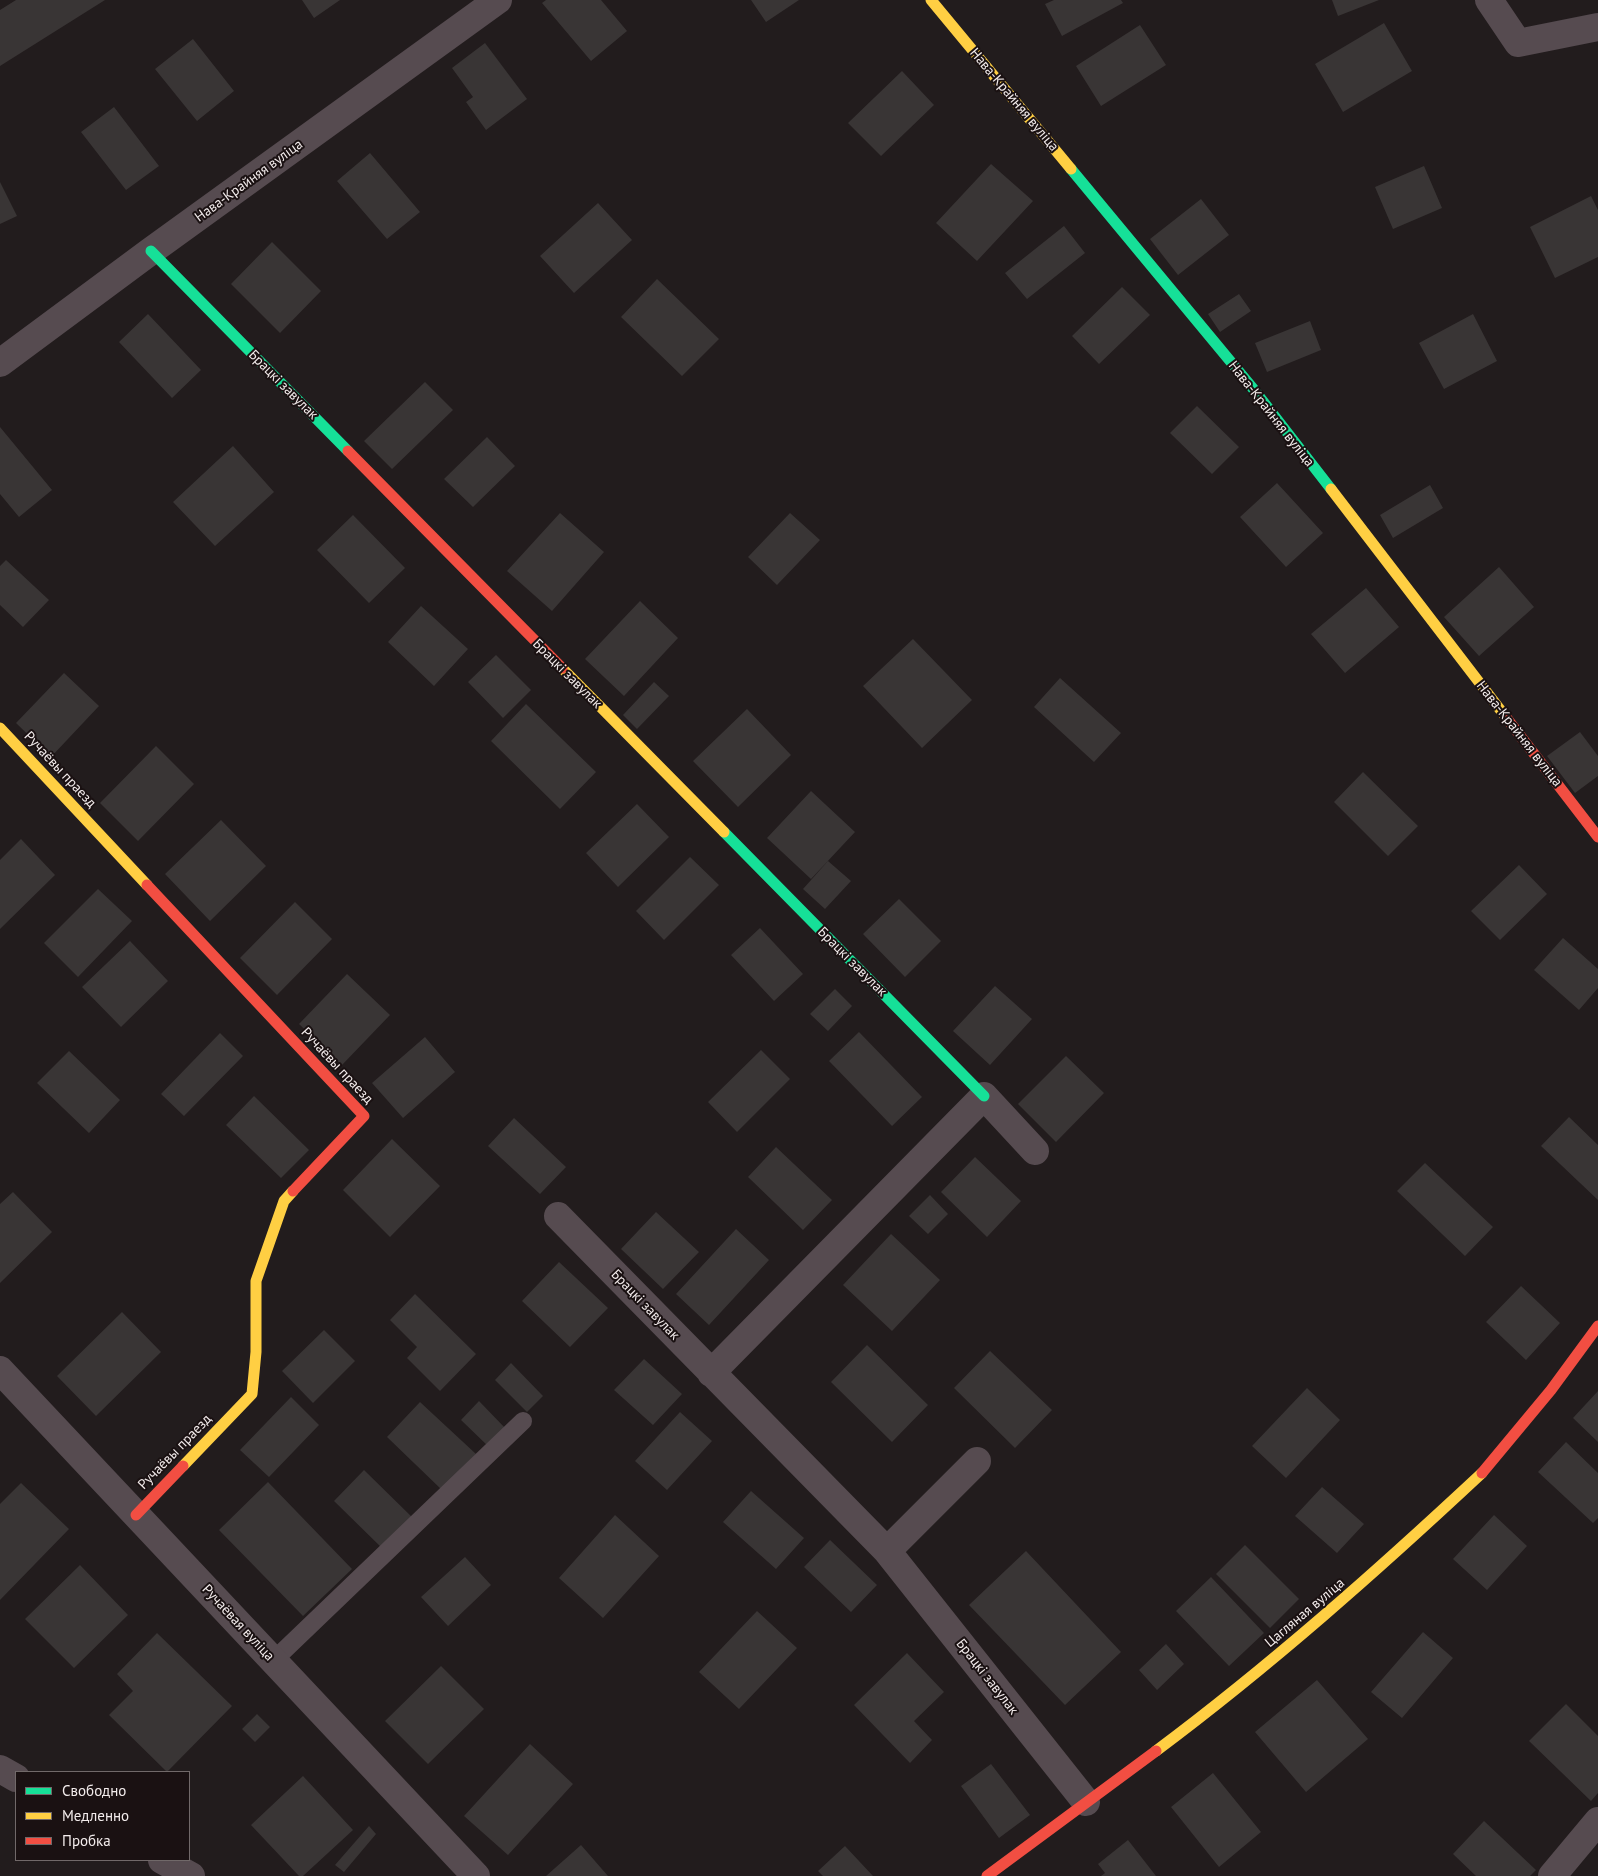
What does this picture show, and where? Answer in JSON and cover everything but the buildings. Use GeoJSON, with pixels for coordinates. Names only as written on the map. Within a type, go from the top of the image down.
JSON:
{"type":"FeatureCollection","features":[{"type":"Feature","properties":{"kind":"street","name":"Нава-Крайняя вуліца"},"geometry":{"type":"LineString","coordinates":[[0,364],[498,0]]}},
{"type":"Feature","properties":{"kind":"street","name":"Нава-Крайняя вуліца"},"geometry":{"type":"LineString","coordinates":[[931,0],[1255,391],[1598,838]]}},
{"type":"Feature","properties":{"kind":"street"},"geometry":{"type":"LineString","coordinates":[[1489,0],[1518,42],[1598,27]]}},
{"type":"Feature","properties":{"kind":"street","name":"Брацкі завулак"},"geometry":{"type":"LineString","coordinates":[[151,252],[984,1096],[1035,1151]]}},
{"type":"Feature","properties":{"kind":"street","name":"Ручаёвы праезд"},"geometry":{"type":"LineString","coordinates":[[0,729],[364,1116],[284,1201],[256,1281],[256,1352],[252,1394],[136,1515]]}},
{"type":"Feature","properties":{"kind":"street"},"geometry":{"type":"LineString","coordinates":[[711,1373],[984,1096]]}},
{"type":"Feature","properties":{"kind":"street","name":"Брацкі завулак"},"geometry":{"type":"LineString","coordinates":[[558,1216],[887,1551],[1086,1802]]}},
{"type":"Feature","properties":{"kind":"street","name":"Цагляная вуліца"},"geometry":{"type":"LineString","coordinates":[[987,1876],[1208,1712],[1327,1614],[1391,1558],[1486,1468],[1550,1390],[1598,1326]]}},
{"type":"Feature","properties":{"kind":"street","name":"Ручаёвая вуліца"},"geometry":{"type":"LineString","coordinates":[[0,1370],[476,1876]]}},
{"type":"Feature","properties":{"kind":"street"},"geometry":{"type":"LineString","coordinates":[[887,1551],[977,1461]]}},
{"type":"Feature","properties":{"kind":"street"},"geometry":{"type":"LineString","coordinates":[[0,1769],[15,1777]]}},
{"type":"Feature","properties":{"kind":"street"},"geometry":{"type":"LineString","coordinates":[[1552,1876],[1598,1821]]}},
{"type":"Feature","properties":{"kind":"street"},"geometry":{"type":"LineString","coordinates":[[164,1861],[191,1876]]}},
{"type":"Feature","properties":{"kind":"lane"},"geometry":{"type":"LineString","coordinates":[[274,1660],[523,1421]]}},
{"type":"Feature","properties":{"kind":"traffic: fast"},"geometry":{"type":"LineString","coordinates":[[1071,169],[1255,391],[1331,489]]}},
{"type":"Feature","properties":{"kind":"traffic: fast"},"geometry":{"type":"LineString","coordinates":[[151,251],[348,451]]}},
{"type":"Feature","properties":{"kind":"traffic: fast"},"geometry":{"type":"LineString","coordinates":[[724,832],[984,1096]]}},
{"type":"Feature","properties":{"kind":"traffic: slow"},"geometry":{"type":"LineString","coordinates":[[931,0],[1071,169]]}},
{"type":"Feature","properties":{"kind":"traffic: slow"},"geometry":{"type":"LineString","coordinates":[[1331,489],[1505,716]]}},
{"type":"Feature","properties":{"kind":"traffic: slow"},"geometry":{"type":"LineString","coordinates":[[562,668],[724,832]]}},
{"type":"Feature","properties":{"kind":"traffic: slow"},"geometry":{"type":"LineString","coordinates":[[0,728],[147,885]]}},
{"type":"Feature","properties":{"kind":"traffic: slow"},"geometry":{"type":"LineString","coordinates":[[183,1466],[252,1394],[256,1352],[256,1281],[284,1201],[293,1191]]}},
{"type":"Feature","properties":{"kind":"traffic: slow"},"geometry":{"type":"LineString","coordinates":[[1156,1751],[1282,1651],[1403,1546],[1482,1473]]}},
{"type":"Feature","properties":{"kind":"traffic: jam"},"geometry":{"type":"LineString","coordinates":[[348,451],[562,668]]}},
{"type":"Feature","properties":{"kind":"traffic: jam"},"geometry":{"type":"LineString","coordinates":[[1505,716],[1598,837]]}},
{"type":"Feature","properties":{"kind":"traffic: jam"},"geometry":{"type":"LineString","coordinates":[[147,885],[364,1116],[293,1191]]}},
{"type":"Feature","properties":{"kind":"traffic: jam"},"geometry":{"type":"LineString","coordinates":[[1482,1473],[1551,1390],[1598,1326]]}},
{"type":"Feature","properties":{"kind":"traffic: jam"},"geometry":{"type":"LineString","coordinates":[[136,1515],[183,1466]]}},
{"type":"Feature","properties":{"kind":"traffic: jam"},"geometry":{"type":"LineString","coordinates":[[987,1876],[1156,1751]]}}]}
